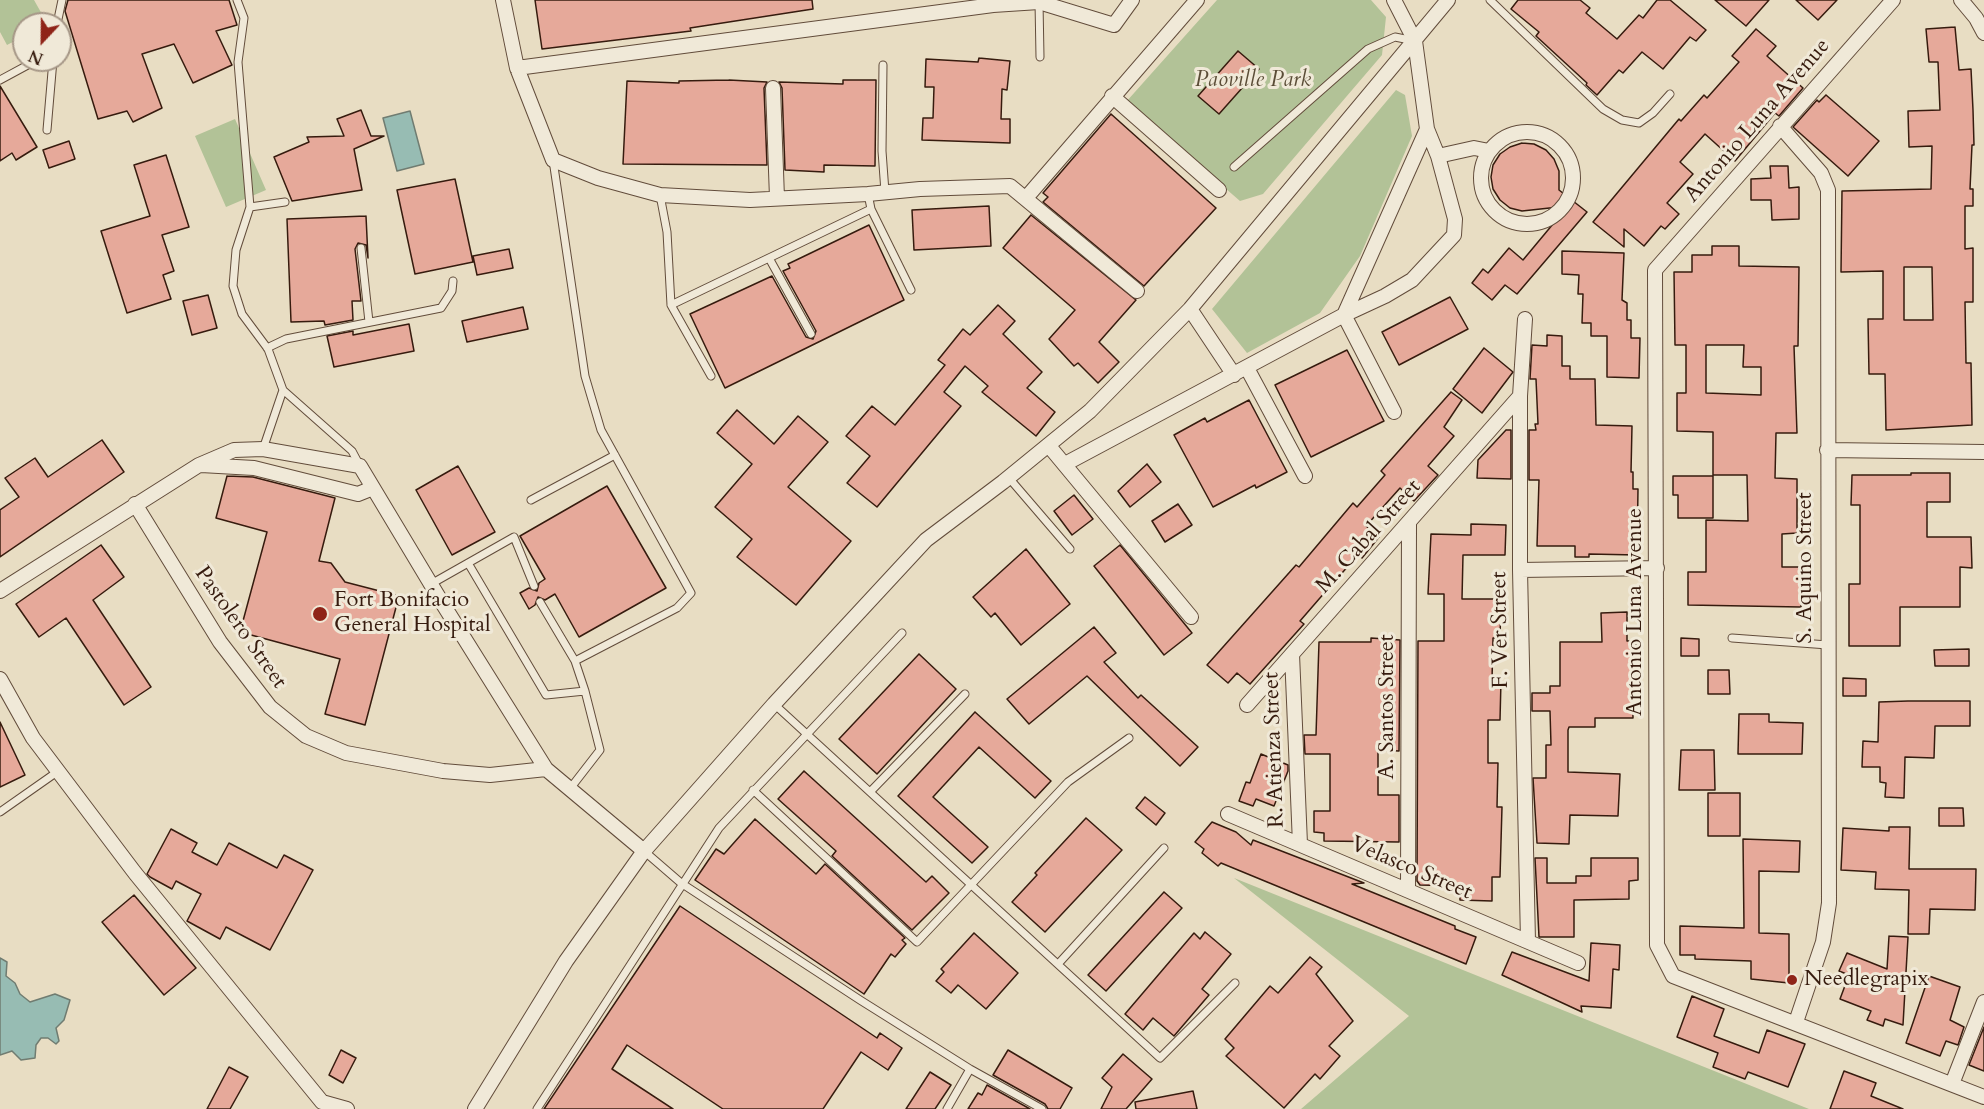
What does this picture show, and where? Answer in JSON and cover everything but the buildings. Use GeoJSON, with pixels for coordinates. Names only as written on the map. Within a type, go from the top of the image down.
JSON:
{"type":"FeatureCollection","features":[{"type":"Feature","properties":{"kind":"street"},"geometry":{"type":"LineString","coordinates":[[503,0],[517,68],[553,160],[598,178],[660,195],[777,198],[1010,186],[1137,291]]}},
{"type":"Feature","properties":{"kind":"street"},"geometry":{"type":"LineString","coordinates":[[517,68],[993,5],[1039,1],[1114,25],[1132,0]]}},
{"type":"Feature","properties":{"kind":"street"},"geometry":{"type":"LineString","coordinates":[[1026,198],[1197,0]]}},
{"type":"Feature","properties":{"kind":"street"},"geometry":{"type":"LineString","coordinates":[[1065,464],[1412,280],[1454,235],[1455,219],[1438,156],[1427,129],[1415,41],[1394,0]]}},
{"type":"Feature","properties":{"kind":"street"},"geometry":{"type":"LineString","coordinates":[[476,1109],[566,961],[644,851],[774,704],[926,540],[1009,478],[1090,411],[1190,309],[1448,0]]}},
{"type":"Feature","properties":{"kind":"street","name":"Antonio Luna Avenue"},"geometry":{"type":"LineString","coordinates":[[1893,0],[1654,270],[1657,945],[1673,976],[1984,1097]]}},
{"type":"Feature","properties":{"kind":"street"},"geometry":{"type":"LineString","coordinates":[[1961,0],[1976,18],[1984,33]]}},
{"type":"Feature","properties":{"kind":"street"},"geometry":{"type":"LineString","coordinates":[[773,88],[777,198]]}},
{"type":"Feature","properties":{"kind":"street"},"geometry":{"type":"LineString","coordinates":[[1112,96],[1219,190]]}},
{"type":"Feature","properties":{"kind":"street","name":"S. Aquino Street"},"geometry":{"type":"LineString","coordinates":[[1780,126],[1821,173],[1828,190],[1829,903],[1823,942],[1796,1022]]}},
{"type":"Feature","properties":{"kind":"street"},"geometry":{"type":"LineString","coordinates":[[1344,315],[1427,129]]}},
{"type":"Feature","properties":{"kind":"street"},"geometry":{"type":"LineString","coordinates":[[1527,132],[1539,133],[1558,144],[1571,162],[1573,173],[1573,184],[1565,205],[1557,213],[1538,223],[1515,223],[1505,219],[1488,204],[1480,183],[1484,161],[1489,151],[1506,136],[1527,132]]}},
{"type":"Feature","properties":{"kind":"street"},"geometry":{"type":"LineString","coordinates":[[1438,156],[1474,148],[1489,151]]}},
{"type":"Feature","properties":{"kind":"street"},"geometry":{"type":"LineString","coordinates":[[1190,309],[1234,375]]}},
{"type":"Feature","properties":{"kind":"street"},"geometry":{"type":"LineString","coordinates":[[1344,315],[1394,412]]}},
{"type":"Feature","properties":{"kind":"street","name":"F. Ver Street"},"geometry":{"type":"LineString","coordinates":[[1525,319],[1520,396],[1520,570],[1528,941]]}},
{"type":"Feature","properties":{"kind":"street"},"geometry":{"type":"LineString","coordinates":[[1247,368],[1305,476]]}},
{"type":"Feature","properties":{"kind":"street","name":"M. Cabal Street"},"geometry":{"type":"LineString","coordinates":[[1247,705],[1520,396]]}},
{"type":"Feature","properties":{"kind":"street"},"geometry":{"type":"LineString","coordinates":[[1048,446],[1191,616]]}},
{"type":"Feature","properties":{"kind":"street"},"geometry":{"type":"LineString","coordinates":[[0,591],[199,465],[234,450],[263,449],[360,466],[546,769],[644,851]]}},
{"type":"Feature","properties":{"kind":"street"},"geometry":{"type":"LineString","coordinates":[[1827,450],[1984,452]]}},
{"type":"Feature","properties":{"kind":"street"},"geometry":{"type":"LineString","coordinates":[[199,465],[254,468],[358,495],[373,488]]}},
{"type":"Feature","properties":{"kind":"street","name":"Pastolero Street"},"geometry":{"type":"LineString","coordinates":[[135,504],[220,642],[270,707],[306,736],[346,753],[443,771],[490,775],[546,769]]}},
{"type":"Feature","properties":{"kind":"street","name":"A. Santos Street"},"geometry":{"type":"LineString","coordinates":[[1408,890],[1409,524]]}},
{"type":"Feature","properties":{"kind":"street"},"geometry":{"type":"LineString","coordinates":[[1520,570],[1657,568]]}},
{"type":"Feature","properties":{"kind":"street","name":"R. Atienza Street"},"geometry":{"type":"LineString","coordinates":[[1292,654],[1300,844]]}},
{"type":"Feature","properties":{"kind":"street"},"geometry":{"type":"LineString","coordinates":[[0,679],[33,738],[135,873],[322,1102],[347,1109]]}},
{"type":"Feature","properties":{"kind":"street","name":"Velasco Street"},"geometry":{"type":"LineString","coordinates":[[1228,814],[1578,963]]}},
{"type":"Feature","properties":{"kind":"street"},"geometry":{"type":"LineString","coordinates":[[1952,1084],[1984,1002]]}},
{"type":"Feature","properties":{"kind":"lane"},"geometry":{"type":"LineString","coordinates":[[237,0],[244,18],[238,62],[250,207],[236,250],[232,286],[242,314],[267,348],[283,390],[352,451],[360,466]]}},
{"type":"Feature","properties":{"kind":"lane"},"geometry":{"type":"LineString","coordinates":[[1490,0],[1603,109],[1622,120],[1639,123],[1653,113],[1670,94]]}},
{"type":"Feature","properties":{"kind":"lane"},"geometry":{"type":"LineString","coordinates":[[1039,1],[1040,57]]}},
{"type":"Feature","properties":{"kind":"lane"},"geometry":{"type":"LineString","coordinates":[[1234,167],[1368,49],[1395,37],[1415,41]]}},
{"type":"Feature","properties":{"kind":"lane"},"geometry":{"type":"LineString","coordinates":[[883,65],[882,151],[885,192]]}},
{"type":"Feature","properties":{"kind":"lane"},"geometry":{"type":"LineString","coordinates":[[0,80],[15,72]]}},
{"type":"Feature","properties":{"kind":"lane"},"geometry":{"type":"LineString","coordinates":[[47,130],[52,72]]}},
{"type":"Feature","properties":{"kind":"lane"},"geometry":{"type":"LineString","coordinates":[[553,160],[585,376],[602,430],[691,593],[677,608],[575,661]]}},
{"type":"Feature","properties":{"kind":"lane"},"geometry":{"type":"LineString","coordinates":[[868,194],[870,209],[911,290]]}},
{"type":"Feature","properties":{"kind":"lane"},"geometry":{"type":"LineString","coordinates":[[660,195],[667,232],[671,306],[711,376]]}},
{"type":"Feature","properties":{"kind":"lane"},"geometry":{"type":"LineString","coordinates":[[250,207],[285,202]]}},
{"type":"Feature","properties":{"kind":"lane"},"geometry":{"type":"LineString","coordinates":[[671,306],[870,209]]}},
{"type":"Feature","properties":{"kind":"lane"},"geometry":{"type":"LineString","coordinates":[[361,248],[369,322]]}},
{"type":"Feature","properties":{"kind":"lane"},"geometry":{"type":"LineString","coordinates":[[769,258],[811,334]]}},
{"type":"Feature","properties":{"kind":"lane"},"geometry":{"type":"LineString","coordinates":[[267,348],[286,339],[441,308],[452,291],[453,281]]}},
{"type":"Feature","properties":{"kind":"lane"},"geometry":{"type":"LineString","coordinates":[[263,449],[283,390]]}},
{"type":"Feature","properties":{"kind":"lane"},"geometry":{"type":"LineString","coordinates":[[531,500],[615,455]]}},
{"type":"Feature","properties":{"kind":"lane"},"geometry":{"type":"LineString","coordinates":[[1009,478],[1070,549]]}},
{"type":"Feature","properties":{"kind":"lane"},"geometry":{"type":"LineString","coordinates":[[431,584],[514,537],[534,585]]}},
{"type":"Feature","properties":{"kind":"lane"},"geometry":{"type":"LineString","coordinates":[[468,563],[546,695],[585,691]]}},
{"type":"Feature","properties":{"kind":"lane"},"geometry":{"type":"LineString","coordinates":[[540,602],[575,661],[600,750],[569,790]]}},
{"type":"Feature","properties":{"kind":"lane"},"geometry":{"type":"LineString","coordinates":[[537,1109],[681,883],[719,828],[902,633]]}},
{"type":"Feature","properties":{"kind":"lane"},"geometry":{"type":"LineString","coordinates":[[1732,638],[1828,645]]}},
{"type":"Feature","properties":{"kind":"lane"},"geometry":{"type":"LineString","coordinates":[[870,792],[965,694]]}},
{"type":"Feature","properties":{"kind":"lane"},"geometry":{"type":"LineString","coordinates":[[774,704],[1160,1058],[1234,983]]}},
{"type":"Feature","properties":{"kind":"lane"},"geometry":{"type":"LineString","coordinates":[[753,790],[917,942],[1068,782],[1129,738]]}},
{"type":"Feature","properties":{"kind":"lane"},"geometry":{"type":"LineString","coordinates":[[0,812],[57,772]]}},
{"type":"Feature","properties":{"kind":"lane"},"geometry":{"type":"LineString","coordinates":[[1059,963],[1164,848]]}},
{"type":"Feature","properties":{"kind":"lane"},"geometry":{"type":"LineString","coordinates":[[644,851],[681,883],[970,1069],[1042,1109]]}},
{"type":"Feature","properties":{"kind":"lane"},"geometry":{"type":"LineString","coordinates":[[947,1109],[970,1069]]}},
{"type":"Feature","properties":{"kind":"green space"},"geometry":{"type":"Polygon","coordinates":[[[0,0],[34,0],[41,12],[12,12],[12,42],[7,45],[0,32],[0,0]]]}},
{"type":"Feature","properties":{"kind":"green space","name":"Paoville Park"},"geometry":{"type":"Polygon","coordinates":[[[1217,0],[1371,0],[1386,17],[1382,55],[1263,194],[1240,201],[1126,102],[1217,0]]]}},
{"type":"Feature","properties":{"kind":"green space"},"geometry":{"type":"Polygon","coordinates":[[[1396,90],[1405,95],[1412,136],[1360,256],[1320,313],[1247,353],[1212,309],[1396,90]]]}},
{"type":"Feature","properties":{"kind":"green space"},"geometry":{"type":"Polygon","coordinates":[[[235,119],[266,190],[226,207],[195,136],[235,119]]]}},
{"type":"Feature","properties":{"kind":"green space"},"geometry":{"type":"Polygon","coordinates":[[[1234,878],[1809,1109],[1301,1109],[1409,1016],[1234,878]]]}},
{"type":"Feature","properties":{"kind":"water"},"geometry":{"type":"Polygon","coordinates":[[[410,111],[424,164],[397,171],[383,118],[410,111]]]}},
{"type":"Feature","properties":{"kind":"water"},"geometry":{"type":"Polygon","coordinates":[[[0,958],[7,962],[6,976],[15,983],[20,994],[30,1002],[55,994],[70,1000],[64,1020],[56,1028],[59,1041],[56,1044],[48,1038],[41,1038],[36,1045],[35,1058],[21,1060],[12,1051],[0,1055],[0,958]]]}},
{"type":"Feature","properties":{"kind":"place","name":"Fort Bonifacio General Hospital"},"geometry":{"type":"Point","coordinates":[320,614]}},
{"type":"Feature","properties":{"kind":"place","name":"Needlegrapix"},"geometry":{"type":"Point","coordinates":[1792,980]}}]}
